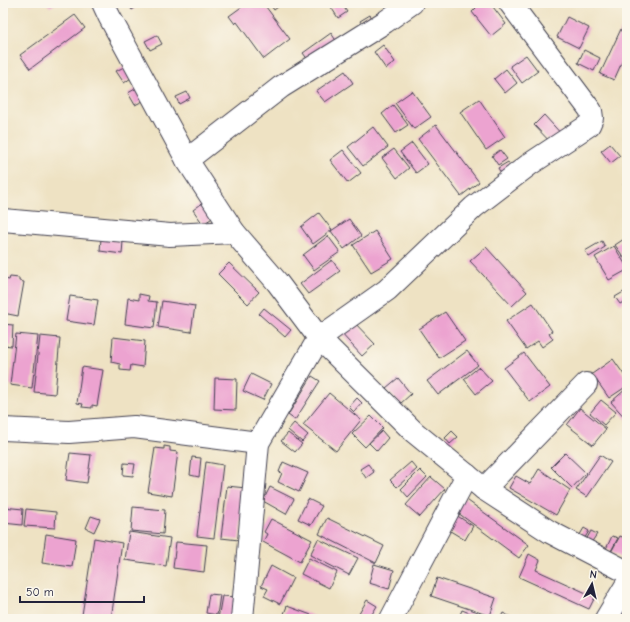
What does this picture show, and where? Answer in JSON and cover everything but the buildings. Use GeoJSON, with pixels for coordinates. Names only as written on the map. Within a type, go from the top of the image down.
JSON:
{"type":"FeatureCollection","features":[{"type":"Feature","properties":{"kind":"street"},"geometry":{"type":"LineString","coordinates":[[103,3],[187,160],[234,232],[277,282],[319,338],[414,432],[484,489],[550,532],[627,572]]}},
{"type":"Feature","properties":{"kind":"street"},"geometry":{"type":"LineString","coordinates":[[187,160],[281,87],[385,22],[412,3]]}},
{"type":"Feature","properties":{"kind":"street"},"geometry":{"type":"LineString","coordinates":[[242,619],[258,443],[319,338],[387,290],[474,207],[530,164],[589,125],[592,118],[591,111],[510,3]]}},
{"type":"Feature","properties":{"kind":"street"},"geometry":{"type":"LineString","coordinates":[[3,220],[170,234],[234,232]]}},
{"type":"Feature","properties":{"kind":"street"},"geometry":{"type":"LineString","coordinates":[[484,489],[586,384]]}},
{"type":"Feature","properties":{"kind":"street"},"geometry":{"type":"LineString","coordinates":[[3,429],[69,432],[134,427],[258,443]]}},
{"type":"Feature","properties":{"kind":"street"},"geometry":{"type":"LineString","coordinates":[[391,619],[467,475]]}},
{"type":"Feature","properties":{"kind":"street"},"geometry":{"type":"LineString","coordinates":[[606,619],[627,584]]}}]}
